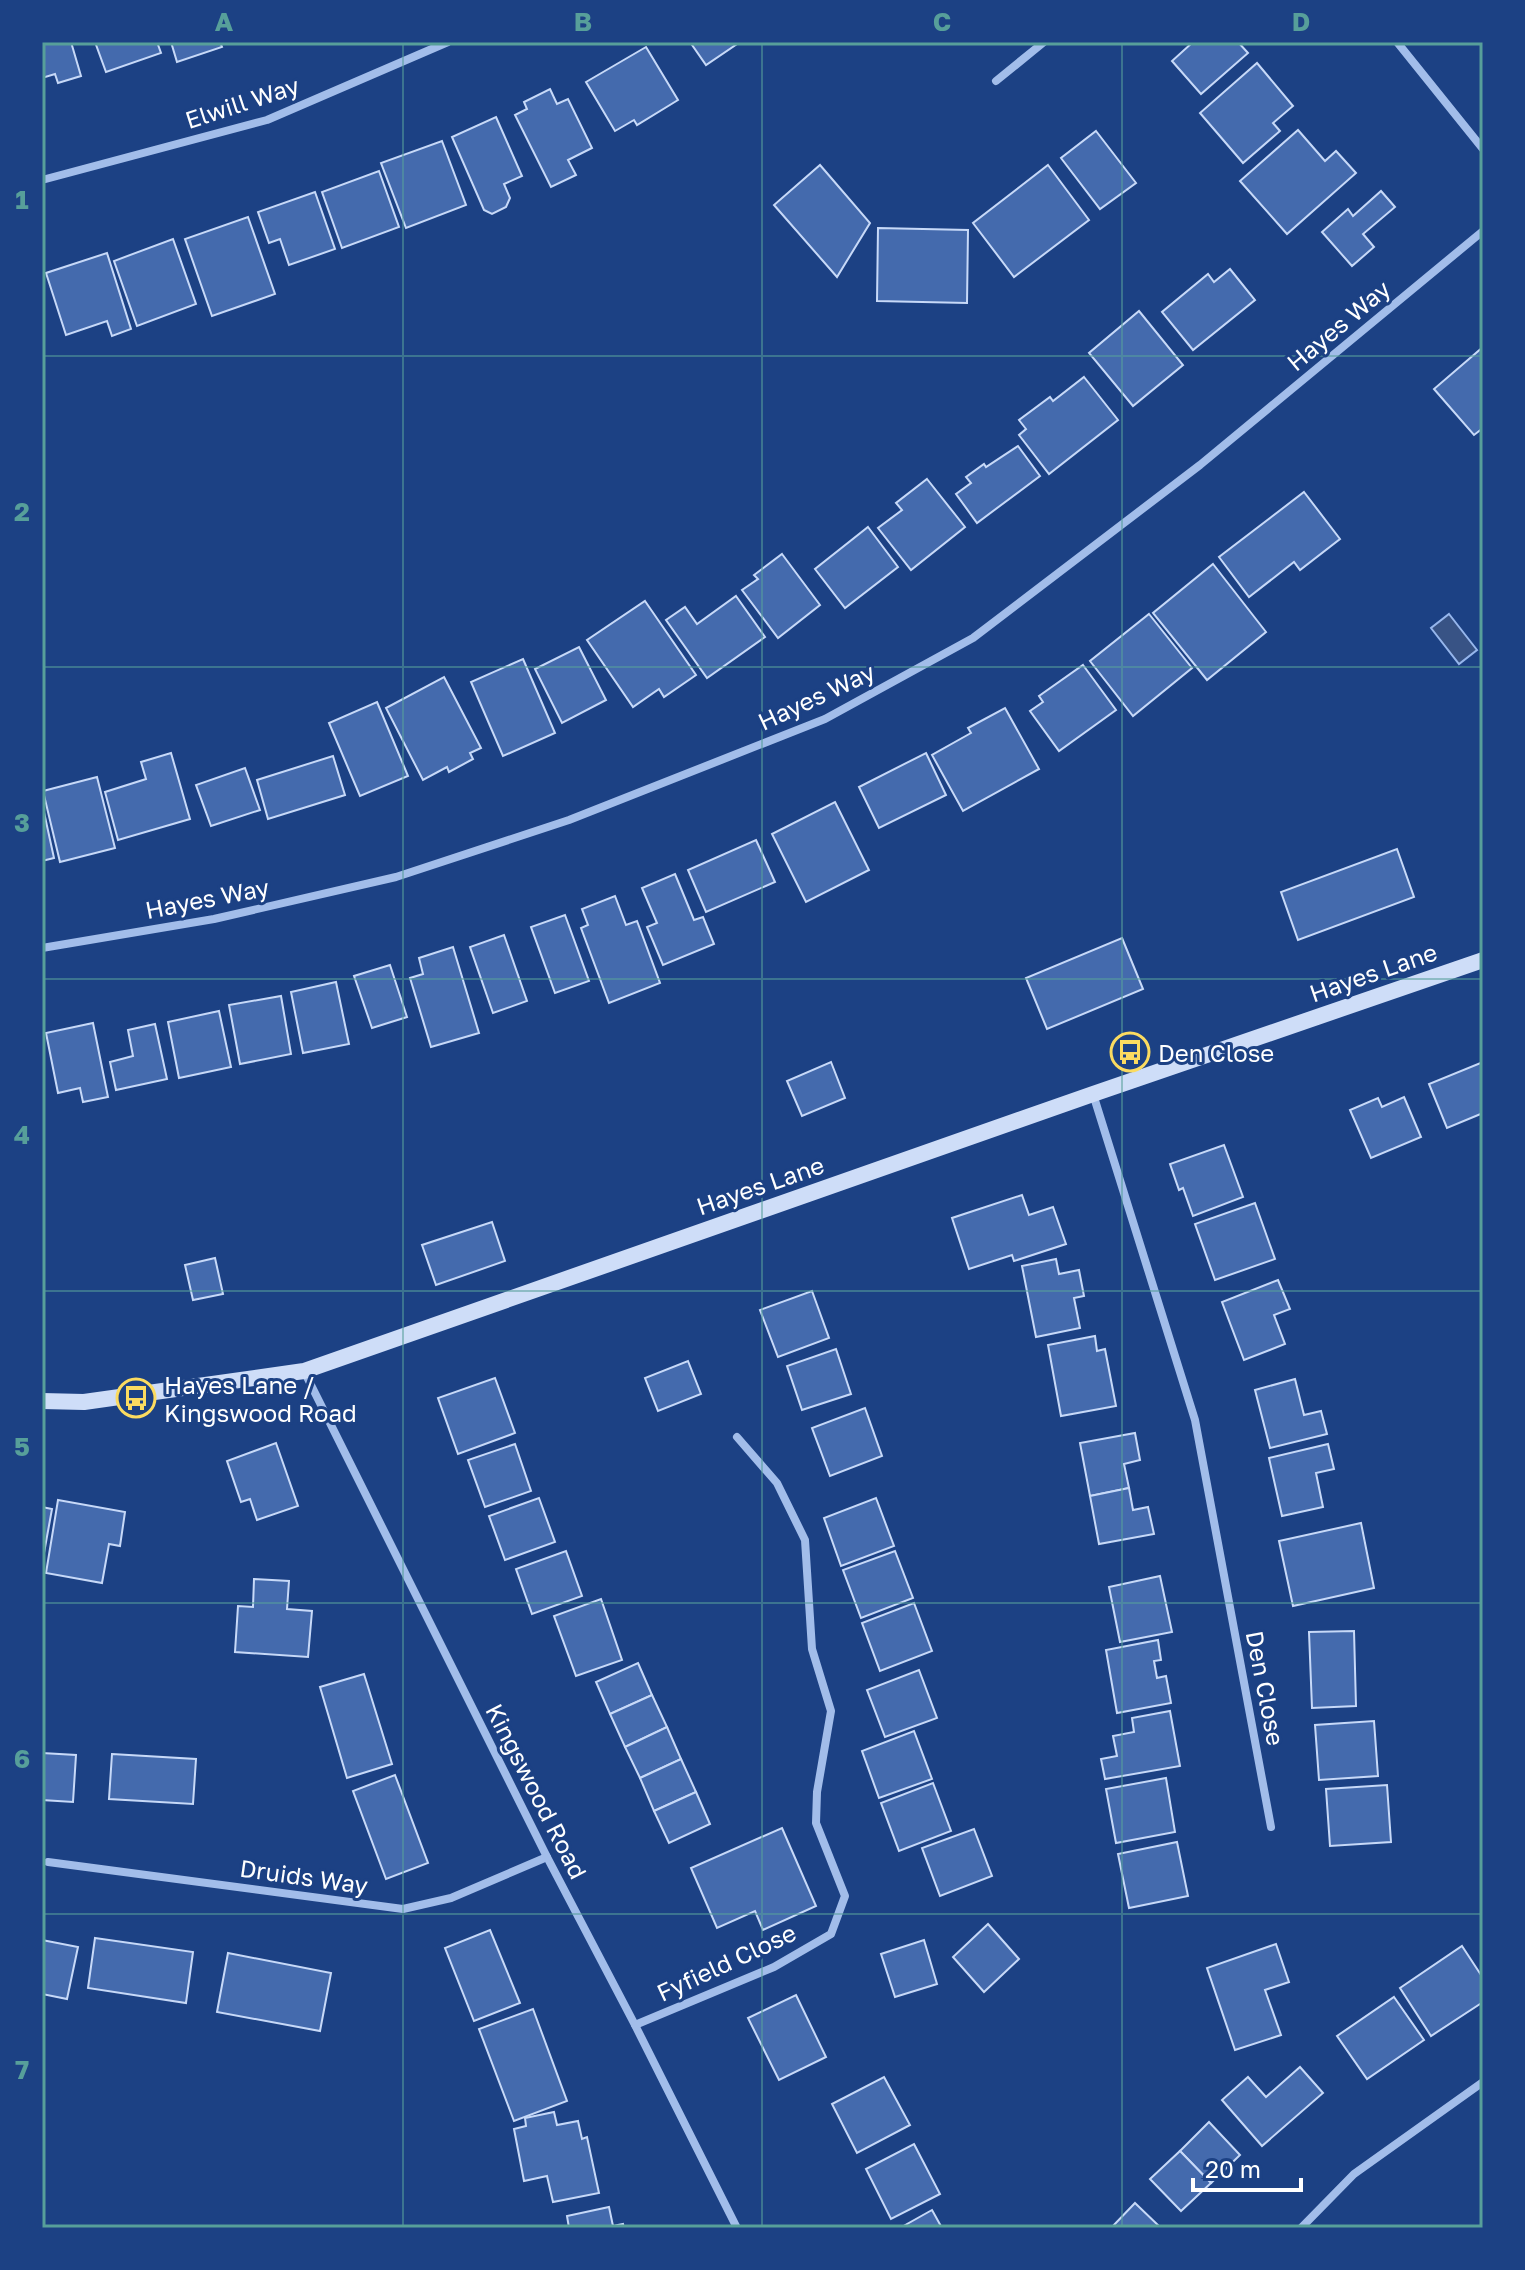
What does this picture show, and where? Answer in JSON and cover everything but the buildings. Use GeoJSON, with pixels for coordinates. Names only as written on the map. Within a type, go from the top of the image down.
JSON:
{"type":"FeatureCollection","features":[{"type":"Feature","properties":{"kind":"main road","name":"Hayes Lane"},"geometry":{"type":"LineString","coordinates":[[42,1401],[84,1402],[304,1371],[1483,960]]}},
{"type":"Feature","properties":{"kind":"street","name":"Elwill Way"},"geometry":{"type":"LineString","coordinates":[[42,180],[267,120],[448,42]]}},
{"type":"Feature","properties":{"kind":"street"},"geometry":{"type":"LineString","coordinates":[[996,81],[1044,42]]}},
{"type":"Feature","properties":{"kind":"street"},"geometry":{"type":"LineString","coordinates":[[1397,42],[1483,149]]}},
{"type":"Feature","properties":{"kind":"street","name":"Hayes Way"},"geometry":{"type":"LineString","coordinates":[[42,948],[214,919],[396,877],[569,820],[825,719],[973,638],[1200,465],[1483,231]]}},
{"type":"Feature","properties":{"kind":"street","name":"Den Close"},"geometry":{"type":"LineString","coordinates":[[1093,1094],[1195,1420],[1271,1827]]}},
{"type":"Feature","properties":{"kind":"street","name":"Kingswood Road"},"geometry":{"type":"LineString","coordinates":[[304,1371],[737,2228]]}},
{"type":"Feature","properties":{"kind":"street","name":"Fyfield Close"},"geometry":{"type":"LineString","coordinates":[[635,2025],[774,1967],[831,1934],[845,1896],[816,1823],[817,1792],[831,1711],[812,1649],[805,1540],[777,1483],[737,1437]]}},
{"type":"Feature","properties":{"kind":"street","name":"Druids Way"},"geometry":{"type":"LineString","coordinates":[[48,1862],[403,1909],[451,1898],[547,1857]]}},
{"type":"Feature","properties":{"kind":"street"},"geometry":{"type":"LineString","coordinates":[[1301,2228],[1354,2174],[1483,2082]]}},
{"type":"Feature","properties":{"kind":"water"},"geometry":{"type":"Polygon","coordinates":[[[1449,614],[1477,650],[1459,664],[1431,628],[1449,614]]]}},
{"type":"Feature","properties":{"kind":"place","name":"Den Close"},"geometry":{"type":"Point","coordinates":[1130,1052]}},
{"type":"Feature","properties":{"kind":"place","name":"Hayes Lane / Kingswood Road"},"geometry":{"type":"Point","coordinates":[136,1398]}}]}
